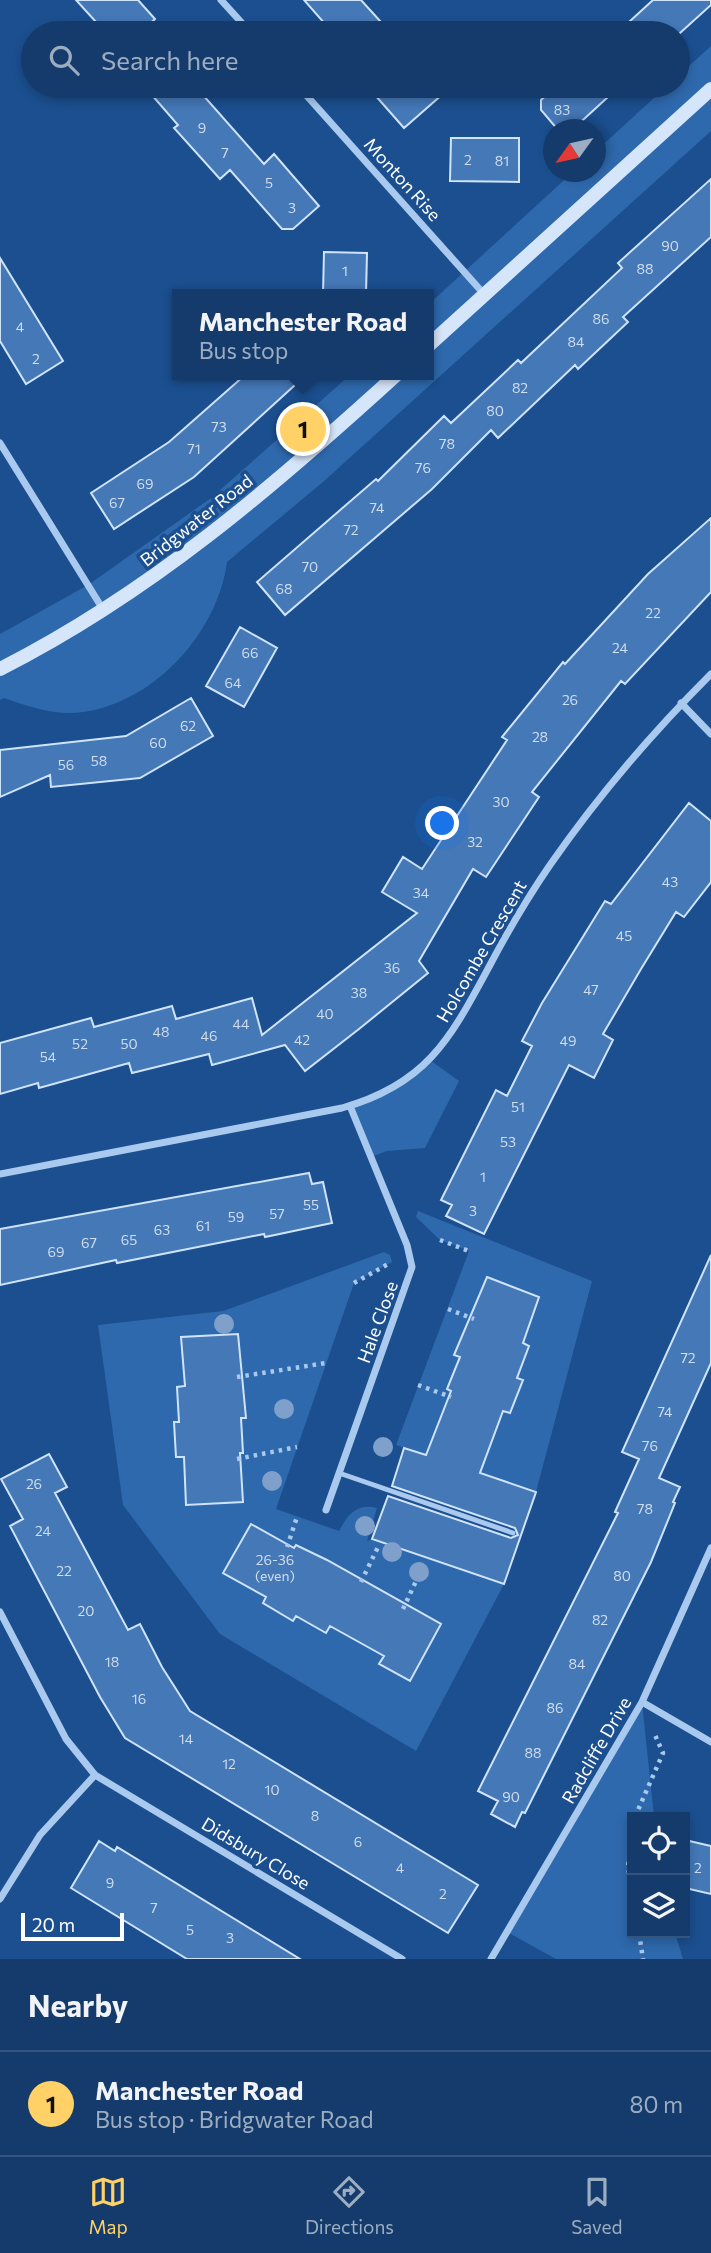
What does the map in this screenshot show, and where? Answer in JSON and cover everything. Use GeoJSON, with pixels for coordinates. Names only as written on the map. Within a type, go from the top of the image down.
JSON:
{"type":"FeatureCollection","features":[{"type":"Feature","properties":{"kind":"street"},"geometry":{"type":"LineString","coordinates":[[221,0],[240,21]]}},
{"type":"Feature","properties":{"kind":"street"},"geometry":{"type":"LineString","coordinates":[[434,340],[711,89]]}},
{"type":"Feature","properties":{"kind":"street","name":"Monton Rise"},"geometry":{"type":"LineString","coordinates":[[309,98],[485,294]]}},
{"type":"Feature","properties":{"kind":"street","name":"Bridgwater Road"},"geometry":{"type":"LineString","coordinates":[[0,668],[104,611],[226,524],[390,380]]}},
{"type":"Feature","properties":{"kind":"street"},"geometry":{"type":"LineString","coordinates":[[0,443],[104,611]]}},
{"type":"Feature","properties":{"kind":"street","name":"Holcombe Crescent"},"geometry":{"type":"LineString","coordinates":[[0,1174],[350,1106],[382,1092],[413,1073],[447,1042],[548,868],[621,770],[711,674]]}},
{"type":"Feature","properties":{"kind":"street"},"geometry":{"type":"LineString","coordinates":[[681,703],[711,734]]}},
{"type":"Feature","properties":{"kind":"street","name":"Hale Close"},"geometry":{"type":"LineString","coordinates":[[326,1510],[412,1267],[407,1245],[350,1106]]}},
{"type":"Feature","properties":{"kind":"street","name":"Radcliffe Drive"},"geometry":{"type":"LineString","coordinates":[[491,1959],[642,1702],[711,1548]]}},
{"type":"Feature","properties":{"kind":"street","name":"Didsbury Close"},"geometry":{"type":"LineString","coordinates":[[0,1612],[66,1739],[95,1774],[402,1959]]}},
{"type":"Feature","properties":{"kind":"street"},"geometry":{"type":"LineString","coordinates":[[642,1702],[711,1742]]}},
{"type":"Feature","properties":{"kind":"street"},"geometry":{"type":"LineString","coordinates":[[0,1899],[40,1835],[95,1774]]}},
{"type":"Feature","properties":{"kind":"lane"},"geometry":{"type":"LineString","coordinates":[[338,1474],[513,1533]]}},
{"type":"Feature","properties":{"kind":"path"},"geometry":{"type":"LineString","coordinates":[[440,1240],[469,1251]]}},
{"type":"Feature","properties":{"kind":"path"},"geometry":{"type":"LineString","coordinates":[[354,1283],[392,1262]]}},
{"type":"Feature","properties":{"kind":"path"},"geometry":{"type":"LineString","coordinates":[[448,1309],[474,1318]]}},
{"type":"Feature","properties":{"kind":"path"},"geometry":{"type":"LineString","coordinates":[[237,1377],[326,1363]]}},
{"type":"Feature","properties":{"kind":"path"},"geometry":{"type":"LineString","coordinates":[[418,1385],[451,1397]]}},
{"type":"Feature","properties":{"kind":"path"},"geometry":{"type":"LineString","coordinates":[[237,1459],[297,1447]]}},
{"type":"Feature","properties":{"kind":"path"},"geometry":{"type":"LineString","coordinates":[[287,1547],[297,1517]]}},
{"type":"Feature","properties":{"kind":"path"},"geometry":{"type":"LineString","coordinates":[[361,1582],[379,1545]]}},
{"type":"Feature","properties":{"kind":"path"},"geometry":{"type":"LineString","coordinates":[[403,1609],[417,1579]]}},
{"type":"Feature","properties":{"kind":"path"},"geometry":{"type":"LineString","coordinates":[[637,1812],[663,1753],[642,1702]]}},
{"type":"Feature","properties":{"kind":"path"},"geometry":{"type":"LineString","coordinates":[[640,1938],[643,1959]]}},
{"type":"Feature","properties":{"kind":"shaded area"},"geometry":{"type":"Polygon","coordinates":[[[711,46],[711,131],[323,482],[227,562],[211,613],[197,637],[179,659],[158,678],[135,694],[110,706],[83,712],[53,712],[4,698],[0,700],[0,634],[88,585],[211,498],[344,380],[434,380],[434,299],[562,182],[606,182],[606,142],[654,98],[690,98],[690,65],[711,46]]]}},
{"type":"Feature","properties":{"kind":"shaded area"},"geometry":{"type":"Polygon","coordinates":[[[430,1060],[459,1081],[425,1148],[387,1151],[371,1157],[350,1106],[382,1092],[430,1060]]]}},
{"type":"Feature","properties":{"kind":"shaded area"},"geometry":{"type":"Polygon","coordinates":[[[418,1211],[592,1281],[536,1492],[396,1445],[469,1251],[440,1240],[416,1217],[418,1211]]]}},
{"type":"Feature","properties":{"kind":"shaded area"},"geometry":{"type":"Polygon","coordinates":[[[384,1252],[390,1255],[392,1262],[354,1283],[276,1509],[339,1531],[354,1511],[364,1507],[377,1508],[367,1541],[372,1539],[504,1584],[416,1751],[220,1634],[123,1505],[98,1325],[223,1311],[384,1252]]]}},
{"type":"Feature","properties":{"kind":"shaded area"},"geometry":{"type":"Polygon","coordinates":[[[642,1702],[653,1812],[627,1812],[627,1938],[677,1938],[683,1959],[556,1959],[507,1932],[642,1702]]]}},
{"type":"Feature","properties":{"kind":"building"},"geometry":{"type":"Polygon","coordinates":[[[76,0],[138,0],[155,19],[153,21],[95,21],[76,0]]]}},
{"type":"Feature","properties":{"kind":"building"},"geometry":{"type":"Polygon","coordinates":[[[304,0],[361,0],[380,21],[322,21],[304,0]]]}},
{"type":"Feature","properties":{"kind":"building"},"geometry":{"type":"Polygon","coordinates":[[[653,0],[711,0],[711,5],[690,24],[690,21],[630,21],[653,0]]]}},
{"type":"Feature","properties":{"kind":"building"},"geometry":{"type":"Polygon","coordinates":[[[154,98],[206,98],[264,164],[274,154],[319,206],[293,229],[282,229],[230,170],[220,179],[174,128],[178,125],[154,98]]]}},
{"type":"Feature","properties":{"kind":"building"},"geometry":{"type":"Polygon","coordinates":[[[378,98],[438,98],[404,128],[378,98]]]}},
{"type":"Feature","properties":{"kind":"building"},"geometry":{"type":"Polygon","coordinates":[[[543,98],[607,98],[584,119],[549,119],[541,110],[543,98]]]}},
{"type":"Feature","properties":{"kind":"building"},"geometry":{"type":"Polygon","coordinates":[[[451,138],[519,138],[519,182],[450,181],[451,138]]]}},
{"type":"Feature","properties":{"kind":"building"},"geometry":{"type":"Polygon","coordinates":[[[711,179],[711,237],[623,317],[628,322],[578,369],[575,365],[498,438],[491,430],[432,489],[285,615],[257,582],[376,479],[378,481],[444,416],[451,423],[518,360],[521,363],[622,268],[618,263],[711,179]]]}},
{"type":"Feature","properties":{"kind":"building"},"geometry":{"type":"Polygon","coordinates":[[[324,252],[367,253],[366,289],[323,289],[324,252]]]}},
{"type":"Feature","properties":{"kind":"building"},"geometry":{"type":"Polygon","coordinates":[[[0,258],[63,361],[26,384],[0,341],[0,258]]]}},
{"type":"Feature","properties":{"kind":"building"},"geometry":{"type":"Polygon","coordinates":[[[239,380],[301,380],[194,477],[114,529],[91,493],[169,442],[239,380]]]}},
{"type":"Feature","properties":{"kind":"building"},"geometry":{"type":"Polygon","coordinates":[[[711,518],[711,592],[625,684],[621,681],[532,792],[539,797],[486,877],[473,869],[419,961],[428,973],[359,1029],[305,1071],[285,1045],[212,1065],[209,1054],[132,1073],[129,1063],[39,1088],[38,1083],[0,1094],[0,1043],[91,1018],[94,1027],[172,1006],[176,1019],[252,998],[262,1035],[417,913],[382,892],[403,857],[422,869],[507,740],[502,737],[563,662],[565,664],[648,574],[711,518]]]}},
{"type":"Feature","properties":{"kind":"building"},"geometry":{"type":"Polygon","coordinates":[[[240,627],[277,648],[244,707],[206,686],[240,627]]]}},
{"type":"Feature","properties":{"kind":"building"},"geometry":{"type":"Polygon","coordinates":[[[191,698],[213,736],[140,778],[51,787],[50,775],[0,797],[0,750],[126,736],[191,698]]]}},
{"type":"Feature","properties":{"kind":"building"},"geometry":{"type":"Polygon","coordinates":[[[689,803],[711,821],[711,882],[684,917],[676,912],[641,969],[603,1034],[613,1040],[594,1078],[569,1065],[484,1234],[446,1216],[452,1205],[441,1200],[496,1090],[507,1096],[532,1046],[522,1041],[542,1003],[605,901],[611,904],[689,803]]]}},
{"type":"Feature","properties":{"kind":"building"},"geometry":{"type":"Polygon","coordinates":[[[309,1173],[312,1184],[323,1182],[332,1223],[117,1263],[116,1260],[0,1285],[0,1229],[309,1173]]]}},
{"type":"Feature","properties":{"kind":"building"},"geometry":{"type":"Polygon","coordinates":[[[711,1255],[711,1363],[659,1478],[680,1487],[673,1502],[675,1503],[651,1562],[525,1813],[522,1812],[515,1827],[491,1814],[498,1801],[478,1791],[618,1513],[615,1512],[639,1459],[622,1452],[711,1255]]]}},
{"type":"Feature","properties":{"kind":"building"},"geometry":{"type":"Polygon","coordinates":[[[487,1277],[539,1297],[523,1343],[529,1346],[517,1378],[523,1380],[510,1413],[503,1411],[480,1473],[536,1492],[504,1584],[372,1539],[388,1496],[511,1538],[518,1535],[515,1528],[392,1486],[404,1448],[426,1455],[451,1391],[447,1389],[460,1357],[454,1355],[487,1277]]]}},
{"type":"Feature","properties":{"kind":"building"},"geometry":{"type":"Polygon","coordinates":[[[238,1334],[246,1418],[241,1418],[243,1502],[186,1505],[184,1457],[176,1457],[174,1422],[179,1422],[177,1387],[185,1386],[181,1337],[238,1334]]]}},
{"type":"Feature","properties":{"kind":"building"},"geometry":{"type":"Polygon","coordinates":[[[49,1454],[67,1487],[55,1493],[128,1630],[140,1624],[162,1667],[190,1711],[478,1885],[448,1933],[125,1738],[100,1697],[10,1526],[23,1519],[1,1479],[49,1454]]]}},
{"type":"Feature","properties":{"kind":"building"},"geometry":{"type":"Polygon","coordinates":[[[251,1524],[294,1548],[296,1545],[327,1560],[441,1624],[410,1681],[379,1664],[384,1656],[330,1626],[326,1633],[296,1616],[293,1621],[263,1603],[266,1597],[223,1573],[251,1524]]]}},
{"type":"Feature","properties":{"kind":"building"},"geometry":{"type":"Polygon","coordinates":[[[99,1841],[115,1851],[117,1847],[300,1959],[187,1959],[71,1888],[99,1841]]]}},
{"type":"Feature","properties":{"kind":"building"},"geometry":{"type":"Polygon","coordinates":[[[690,1841],[711,1846],[711,1894],[690,1889],[690,1841]]]}},
{"type":"Feature","properties":{"kind":"place","name":"Manchester Road"},"geometry":{"type":"Point","coordinates":[303,429]}}]}
